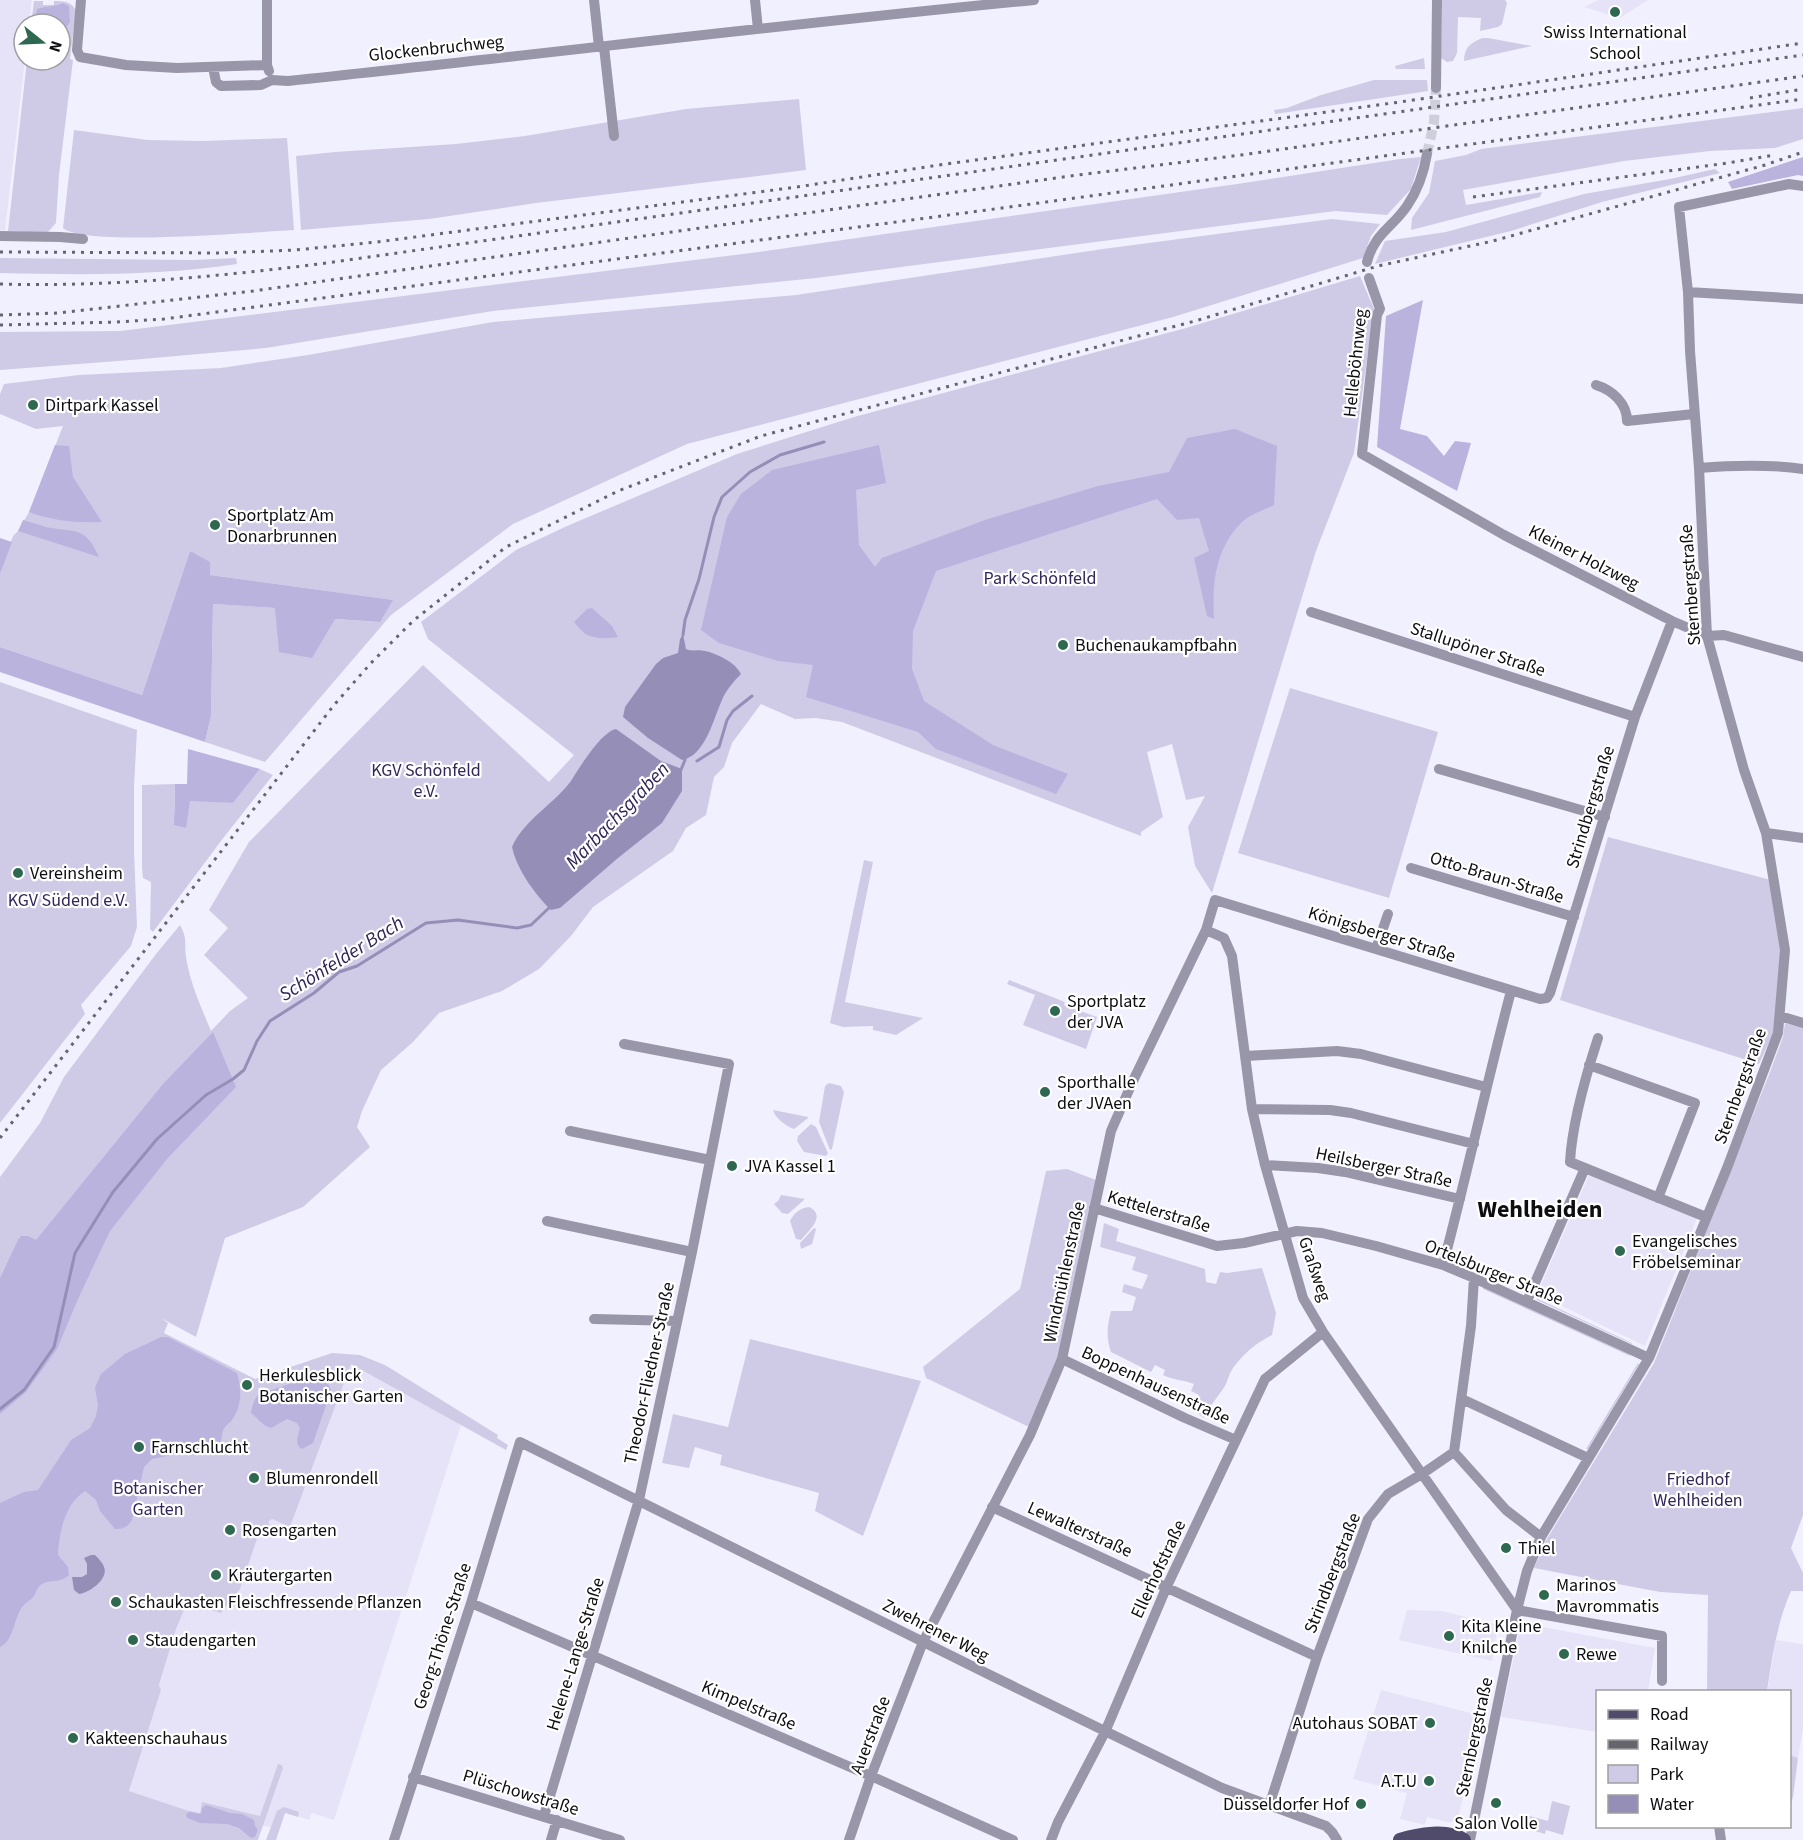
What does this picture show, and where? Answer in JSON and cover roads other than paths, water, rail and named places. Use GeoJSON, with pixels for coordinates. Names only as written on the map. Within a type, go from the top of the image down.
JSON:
{"type":"FeatureCollection","features":[{"type":"Feature","properties":{"kind":"main road"},"geometry":{"type":"LineString","coordinates":[[1400,1840],[1425,1835],[1451,1834],[1464,1840]]}},
{"type":"Feature","properties":{"kind":"street"},"geometry":{"type":"LineString","coordinates":[[81,0],[77,50],[80,57],[126,65],[177,68],[267,65]]}},
{"type":"Feature","properties":{"kind":"street"},"geometry":{"type":"LineString","coordinates":[[267,0],[267,65],[272,80]]}},
{"type":"Feature","properties":{"kind":"street"},"geometry":{"type":"LineString","coordinates":[[594,0],[614,136]]}},
{"type":"Feature","properties":{"kind":"street"},"geometry":{"type":"LineString","coordinates":[[755,0],[758,29]]}},
{"type":"Feature","properties":{"kind":"street","name":"Glockenbruchweg"},"geometry":{"type":"LineString","coordinates":[[213,67],[216,82],[221,86],[261,85],[272,80],[288,81],[758,29],[918,6],[1034,0]]}},
{"type":"Feature","properties":{"kind":"street"},"geometry":{"type":"LineString","coordinates":[[1436,88],[1437,0]]}},
{"type":"Feature","properties":{"kind":"street"},"geometry":{"type":"LineString","coordinates":[[1367,262],[1371,248],[1378,237],[1407,206],[1417,190],[1427,154]]}},
{"type":"Feature","properties":{"kind":"street","name":"Sternbergstraße"},"geometry":{"type":"LineString","coordinates":[[1470,1840],[1527,1571],[1541,1537],[1649,1358],[1727,1168],[1778,1033],[1785,950],[1766,832],[1744,770],[1707,636],[1688,292],[1679,207],[1789,184],[1803,186]]}},
{"type":"Feature","properties":{"kind":"street"},"geometry":{"type":"LineString","coordinates":[[0,236],[83,239]]}},
{"type":"Feature","properties":{"kind":"street","name":"Helleböhnweg"},"geometry":{"type":"LineString","coordinates":[[1362,454],[1377,315],[1380,309],[1369,278]]}},
{"type":"Feature","properties":{"kind":"street"},"geometry":{"type":"LineString","coordinates":[[1688,292],[1803,299]]}},
{"type":"Feature","properties":{"kind":"street"},"geometry":{"type":"LineString","coordinates":[[1596,385],[1609,389],[1621,402],[1627,413],[1627,421],[1694,414]]}},
{"type":"Feature","properties":{"kind":"street","name":"Kleiner Holzweg"},"geometry":{"type":"LineString","coordinates":[[1362,454],[1504,535],[1672,621],[1707,636],[1724,635],[1803,657]]}},
{"type":"Feature","properties":{"kind":"street"},"geometry":{"type":"LineString","coordinates":[[1699,468],[1738,465],[1786,466],[1803,469]]}},
{"type":"Feature","properties":{"kind":"street","name":"Stallupöner Straße"},"geometry":{"type":"LineString","coordinates":[[1311,612],[1635,717]]}},
{"type":"Feature","properties":{"kind":"street","name":"Strindbergstraße"},"geometry":{"type":"LineString","coordinates":[[1540,999],[1547,998],[1550,993],[1635,717],[1672,621]]}},
{"type":"Feature","properties":{"kind":"street"},"geometry":{"type":"LineString","coordinates":[[1439,769],[1605,817]]}},
{"type":"Feature","properties":{"kind":"street"},"geometry":{"type":"LineString","coordinates":[[1766,832],[1803,838]]}},
{"type":"Feature","properties":{"kind":"street","name":"Otto-Braun-Straße"},"geometry":{"type":"LineString","coordinates":[[1411,868],[1574,917]]}},
{"type":"Feature","properties":{"kind":"street","name":"Windmühlenstraße"},"geometry":{"type":"LineString","coordinates":[[923,1642],[1030,1435],[1062,1359],[1111,1131],[1206,930],[1215,900]]}},
{"type":"Feature","properties":{"kind":"street","name":"Königsberger Straße"},"geometry":{"type":"LineString","coordinates":[[1215,900],[1540,999]]}},
{"type":"Feature","properties":{"kind":"street"},"geometry":{"type":"LineString","coordinates":[[1376,949],[1388,914]]}},
{"type":"Feature","properties":{"kind":"street","name":"Graßweg"},"geometry":{"type":"LineString","coordinates":[[1206,930],[1224,938],[1232,956],[1252,1109],[1304,1298],[1323,1332],[1517,1610]]}},
{"type":"Feature","properties":{"kind":"street"},"geometry":{"type":"LineString","coordinates":[[1443,1265],[1511,991]]}},
{"type":"Feature","properties":{"kind":"street"},"geometry":{"type":"LineString","coordinates":[[1780,1016],[1803,1023]]}},
{"type":"Feature","properties":{"kind":"street"},"geometry":{"type":"LineString","coordinates":[[1598,1038],[1589,1065],[1570,1148],[1570,1162],[1706,1217]]}},
{"type":"Feature","properties":{"kind":"street","name":"Theodor-Fliedner-Straße"},"geometry":{"type":"LineString","coordinates":[[624,1044],[729,1064],[639,1500]]}},
{"type":"Feature","properties":{"kind":"street"},"geometry":{"type":"LineString","coordinates":[[1246,1056],[1337,1051],[1360,1054],[1486,1087]]}},
{"type":"Feature","properties":{"kind":"street"},"geometry":{"type":"LineString","coordinates":[[1589,1065],[1695,1103],[1658,1198]]}},
{"type":"Feature","properties":{"kind":"street"},"geometry":{"type":"LineString","coordinates":[[1252,1109],[1330,1110],[1352,1113],[1474,1144]]}},
{"type":"Feature","properties":{"kind":"street"},"geometry":{"type":"LineString","coordinates":[[570,1131],[711,1160]]}},
{"type":"Feature","properties":{"kind":"street","name":"Heilsberger Straße"},"geometry":{"type":"LineString","coordinates":[[1266,1165],[1346,1172],[1460,1199]]}},
{"type":"Feature","properties":{"kind":"street"},"geometry":{"type":"LineString","coordinates":[[1527,1301],[1585,1168]]}},
{"type":"Feature","properties":{"kind":"street","name":"Kettelerstraße"},"geometry":{"type":"LineString","coordinates":[[1094,1208],[1217,1246],[1244,1243],[1285,1233]]}},
{"type":"Feature","properties":{"kind":"street"},"geometry":{"type":"LineString","coordinates":[[547,1221],[692,1252]]}},
{"type":"Feature","properties":{"kind":"street","name":"Ortelsburger Straße"},"geometry":{"type":"LineString","coordinates":[[1285,1233],[1297,1231],[1322,1233],[1443,1265],[1649,1358]]}},
{"type":"Feature","properties":{"kind":"street"},"geometry":{"type":"LineString","coordinates":[[1474,1278],[1471,1326],[1454,1452],[1506,1510],[1541,1537]]}},
{"type":"Feature","properties":{"kind":"street"},"geometry":{"type":"LineString","coordinates":[[594,1319],[677,1321]]}},
{"type":"Feature","properties":{"kind":"street","name":"Ellerhofstraße"},"geometry":{"type":"LineString","coordinates":[[1051,1840],[1105,1732],[1167,1587],[1265,1378],[1323,1332]]}},
{"type":"Feature","properties":{"kind":"street","name":"Boppenhausenstraße"},"geometry":{"type":"LineString","coordinates":[[1062,1359],[1236,1440]]}},
{"type":"Feature","properties":{"kind":"street"},"geometry":{"type":"LineString","coordinates":[[1462,1399],[1588,1458]]}},
{"type":"Feature","properties":{"kind":"street","name":"Zwehrener Weg"},"geometry":{"type":"LineString","coordinates":[[520,1442],[1222,1788],[1326,1826],[1337,1840]]}},
{"type":"Feature","properties":{"kind":"street","name":"Georg-Thöne-Straße"},"geometry":{"type":"LineString","coordinates":[[394,1840],[471,1603],[520,1442]]}},
{"type":"Feature","properties":{"kind":"street","name":"Strindbergstraße"},"geometry":{"type":"LineString","coordinates":[[1269,1806],[1317,1657],[1368,1519],[1388,1494],[1454,1452]]}},
{"type":"Feature","properties":{"kind":"street","name":"Helene-Lange-Straße"},"geometry":{"type":"LineString","coordinates":[[544,1816],[639,1500]]}},
{"type":"Feature","properties":{"kind":"street","name":"Lewalterstraße"},"geometry":{"type":"LineString","coordinates":[[992,1507],[1317,1657]]}},
{"type":"Feature","properties":{"kind":"street","name":"Kimpelstraße"},"geometry":{"type":"LineString","coordinates":[[471,1603],[1013,1840]]}},
{"type":"Feature","properties":{"kind":"street"},"geometry":{"type":"LineString","coordinates":[[1517,1610],[1662,1636],[1662,1682]]}},
{"type":"Feature","properties":{"kind":"street","name":"Auerstraße"},"geometry":{"type":"LineString","coordinates":[[849,1840],[923,1642]]}},
{"type":"Feature","properties":{"kind":"street","name":"Plüschowstraße"},"geometry":{"type":"LineString","coordinates":[[413,1777],[620,1840]]}},
{"type":"Feature","properties":{"kind":"street"},"geometry":{"type":"LineString","coordinates":[[550,1840],[557,1820]]}},
{"type":"Feature","properties":{"kind":"water"},"geometry":{"type":"Polygon","coordinates":[[[683,634],[686,649],[721,656],[735,666],[741,674],[724,696],[702,745],[697,752],[682,760],[648,738],[623,717],[625,707],[656,664],[663,658],[678,653],[683,634]]]}},
{"type":"Feature","properties":{"kind":"water"},"geometry":{"type":"Polygon","coordinates":[[[616,729],[661,761],[682,769],[682,791],[662,823],[560,908],[551,910],[527,881],[514,856],[512,847],[531,820],[571,781],[604,736],[616,729]]]}},
{"type":"Feature","properties":{"kind":"water"},"geometry":{"type":"Polygon","coordinates":[[[95,1555],[103,1564],[104,1576],[93,1588],[79,1594],[74,1590],[72,1577],[82,1577],[87,1574],[87,1564],[84,1558],[95,1555]]]}},
{"type":"Feature","properties":{"kind":"waterway","name":"Marbachsgraben"},"geometry":{"type":"LineString","coordinates":[[683,635],[685,620],[699,579],[714,517],[722,497],[750,472],[780,455],[824,442]]}},
{"type":"Feature","properties":{"kind":"waterway"},"geometry":{"type":"LineString","coordinates":[[697,761],[719,747],[727,720],[733,711],[752,696]]}},
{"type":"Feature","properties":{"kind":"waterway","name":"Marbachsgraben"},"geometry":{"type":"LineString","coordinates":[[680,772],[685,756]]}},
{"type":"Feature","properties":{"kind":"waterway","name":"Schönfelder Bach"},"geometry":{"type":"LineString","coordinates":[[0,1409],[24,1390],[54,1347],[75,1253],[113,1192],[157,1139],[206,1095],[244,1070],[257,1041],[270,1021],[314,993],[339,972],[357,966],[426,923],[458,920],[517,928],[531,925],[551,906]]}},
{"type":"Feature","properties":{"kind":"tunnel"},"geometry":{"type":"LineString","coordinates":[[1427,154],[1434,122],[1436,88]]}},
{"type":"Feature","properties":{"kind":"railway"},"geometry":{"type":"LineString","coordinates":[[0,252],[221,253],[295,250],[377,242],[797,187],[1803,43]]}},
{"type":"Feature","properties":{"kind":"railway"},"geometry":{"type":"LineString","coordinates":[[0,284],[40,285],[160,280],[319,264],[1803,55]]}},
{"type":"Feature","properties":{"kind":"railway"},"geometry":{"type":"LineString","coordinates":[[0,315],[58,313],[253,291],[1803,76]]}},
{"type":"Feature","properties":{"kind":"railway"},"geometry":{"type":"LineString","coordinates":[[1750,98],[1803,89]]}},
{"type":"Feature","properties":{"kind":"railway"},"geometry":{"type":"LineString","coordinates":[[0,325],[164,319],[1803,99]]}},
{"type":"Feature","properties":{"kind":"railway"},"geometry":{"type":"LineString","coordinates":[[0,1138],[334,705],[371,663],[413,621],[506,547],[618,491],[761,436],[1195,321],[1378,266],[1493,241],[1765,165],[1803,152]]}},
{"type":"Feature","properties":{"kind":"railway"},"geometry":{"type":"LineString","coordinates":[[1473,197],[1774,155]]}},
{"type":"Feature","properties":{"kind":"place","name":"Swiss International School"},"geometry":{"type":"Point","coordinates":[1615,12]}},
{"type":"Feature","properties":{"kind":"place","name":"Dirtpark Kassel"},"geometry":{"type":"Point","coordinates":[33,405]}},
{"type":"Feature","properties":{"kind":"place","name":"Sportplatz Am Donarbrunnen"},"geometry":{"type":"Point","coordinates":[215,525]}},
{"type":"Feature","properties":{"kind":"place","name":"Buchenaukampfbahn"},"geometry":{"type":"Point","coordinates":[1063,645]}},
{"type":"Feature","properties":{"kind":"place","name":"Vereinsheim"},"geometry":{"type":"Point","coordinates":[18,873]}},
{"type":"Feature","properties":{"kind":"place","name":"Sportplatz der JVA"},"geometry":{"type":"Point","coordinates":[1055,1011]}},
{"type":"Feature","properties":{"kind":"place","name":"Sporthalle der JVAen"},"geometry":{"type":"Point","coordinates":[1045,1092]}},
{"type":"Feature","properties":{"kind":"place","name":"JVA Kassel 1"},"geometry":{"type":"Point","coordinates":[732,1166]}},
{"type":"Feature","properties":{"kind":"place","name":"Evangelisches Fröbelseminar"},"geometry":{"type":"Point","coordinates":[1620,1251]}},
{"type":"Feature","properties":{"kind":"place","name":"Herkulesblick Botanischer Garten"},"geometry":{"type":"Point","coordinates":[247,1385]}},
{"type":"Feature","properties":{"kind":"place","name":"Farnschlucht"},"geometry":{"type":"Point","coordinates":[139,1447]}},
{"type":"Feature","properties":{"kind":"place","name":"Blumenrondell"},"geometry":{"type":"Point","coordinates":[254,1478]}},
{"type":"Feature","properties":{"kind":"place","name":"Rosengarten"},"geometry":{"type":"Point","coordinates":[230,1530]}},
{"type":"Feature","properties":{"kind":"place","name":"Thiel"},"geometry":{"type":"Point","coordinates":[1506,1548]}},
{"type":"Feature","properties":{"kind":"place","name":"Kräutergarten"},"geometry":{"type":"Point","coordinates":[216,1575]}},
{"type":"Feature","properties":{"kind":"place","name":"Marinos Mavrommatis"},"geometry":{"type":"Point","coordinates":[1544,1595]}},
{"type":"Feature","properties":{"kind":"place","name":"Schaukasten Fleischfressende Pflanzen"},"geometry":{"type":"Point","coordinates":[116,1602]}},
{"type":"Feature","properties":{"kind":"place","name":"Kita Kleine Knilche"},"geometry":{"type":"Point","coordinates":[1449,1636]}},
{"type":"Feature","properties":{"kind":"place","name":"Staudengarten"},"geometry":{"type":"Point","coordinates":[133,1640]}},
{"type":"Feature","properties":{"kind":"place","name":"Rewe"},"geometry":{"type":"Point","coordinates":[1564,1654]}},
{"type":"Feature","properties":{"kind":"place","name":"Autohaus SOBAT"},"geometry":{"type":"Point","coordinates":[1430,1723]}},
{"type":"Feature","properties":{"kind":"place","name":"Kakteenschauhaus"},"geometry":{"type":"Point","coordinates":[73,1738]}},
{"type":"Feature","properties":{"kind":"place","name":"A.T.U"},"geometry":{"type":"Point","coordinates":[1429,1781]}},
{"type":"Feature","properties":{"kind":"place","name":"Salon Volle"},"geometry":{"type":"Point","coordinates":[1496,1803]}},
{"type":"Feature","properties":{"kind":"place","name":"Düsseldorfer Hof"},"geometry":{"type":"Point","coordinates":[1361,1804]}},
{"type":"Feature","properties":{"kind":"district","name":"Wehlheiden"},"geometry":{"type":"Point","coordinates":[1540,1209]}},
{"type":"Feature","properties":{"kind":"park label","name":"Park Schönfeld"},"geometry":{"type":"Point","coordinates":[1040,578]}},
{"type":"Feature","properties":{"kind":"park label","name":"KGV Schönfeld e.V."},"geometry":{"type":"Point","coordinates":[426,780]}},
{"type":"Feature","properties":{"kind":"park label","name":"KGV Südend e.V."},"geometry":{"type":"Point","coordinates":[68,900]}},
{"type":"Feature","properties":{"kind":"park label","name":"Friedhof Wehlheiden"},"geometry":{"type":"Point","coordinates":[1698,1489]}},
{"type":"Feature","properties":{"kind":"park label","name":"Botanischer Garten"},"geometry":{"type":"Point","coordinates":[158,1498]}}]}
